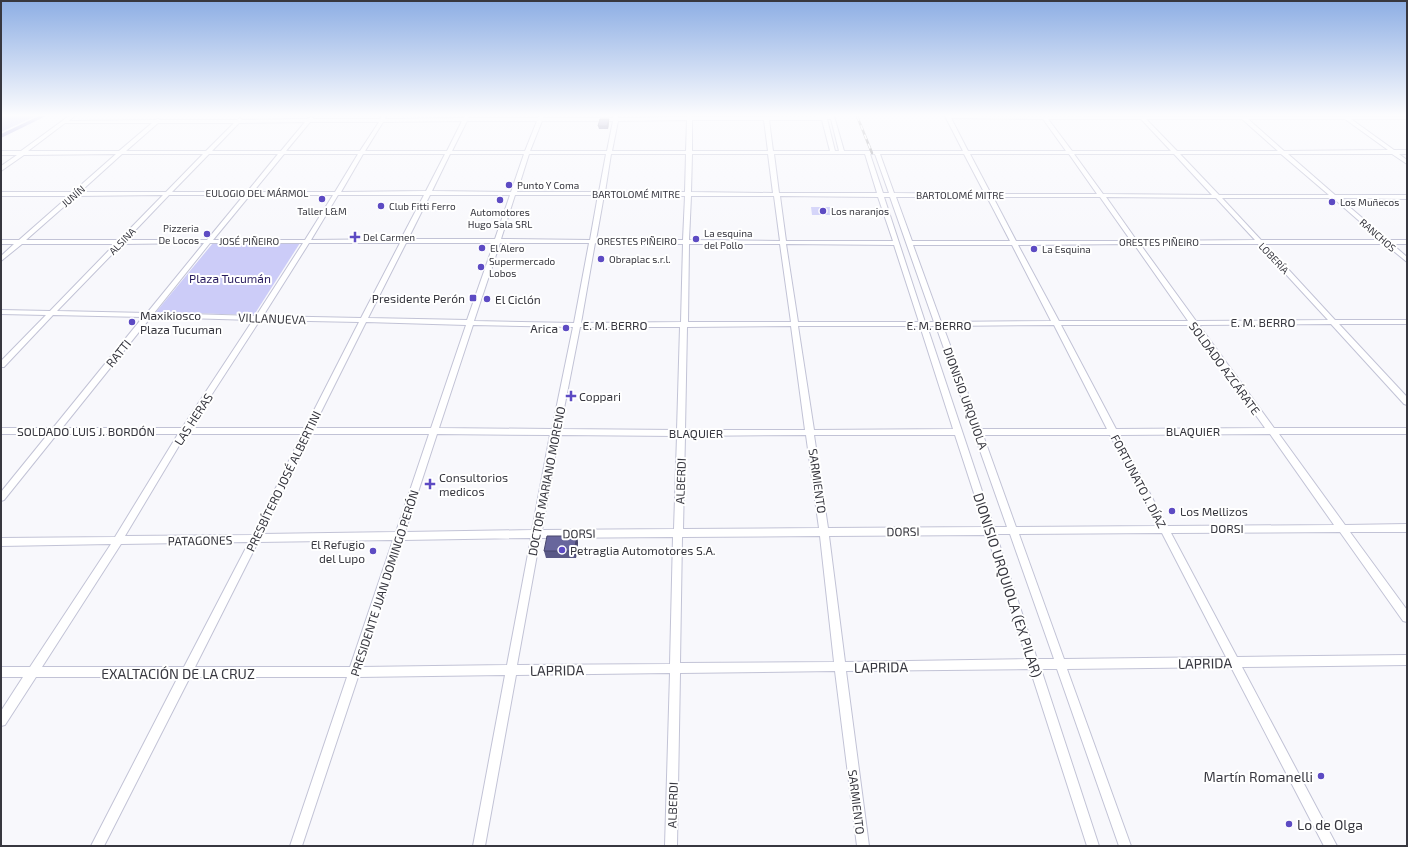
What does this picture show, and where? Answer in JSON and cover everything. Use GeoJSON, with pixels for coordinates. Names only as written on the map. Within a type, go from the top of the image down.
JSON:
{"type":"FeatureCollection","features":[{"type":"Feature","properties":{"kind":"street"},"geometry":{"type":"LineString","coordinates":[[1,169],[20,156]]}},
{"type":"Feature","properties":{"kind":"street","name":"JUNÍN"},"geometry":{"type":"LineString","coordinates":[[1,259],[119,156]]}},
{"type":"Feature","properties":{"kind":"street","name":"ALSINA"},"geometry":{"type":"LineString","coordinates":[[1,365],[204,156]]}},
{"type":"Feature","properties":{"kind":"street","name":"RATTI"},"geometry":{"type":"LineString","coordinates":[[1,498],[280,156]]}},
{"type":"Feature","properties":{"kind":"street","name":"LAS HERAS"},"geometry":{"type":"LineString","coordinates":[[1,721],[117,542],[184,431],[259,317],[359,156]]}},
{"type":"Feature","properties":{"kind":"street","name":"PRESBÍTERO JOSÉ ALBERTINI"},"geometry":{"type":"LineString","coordinates":[[97,846],[255,539],[307,432],[405,241],[447,156]]}},
{"type":"Feature","properties":{"kind":"street","name":"PRESIDENTE JUAN DOMINGO PERÓN"},"geometry":{"type":"LineString","coordinates":[[296,846],[526,156]]}},
{"type":"Feature","properties":{"kind":"street","name":"DOCTOR MARIANO MORENO"},"geometry":{"type":"LineString","coordinates":[[478,846],[608,156]]}},
{"type":"Feature","properties":{"kind":"street","name":"ALBERDI"},"geometry":{"type":"LineString","coordinates":[[671,846],[689,156]]}},
{"type":"Feature","properties":{"kind":"street","name":"SARMIENTO"},"geometry":{"type":"LineString","coordinates":[[771,156],[811,433],[863,846]]}},
{"type":"Feature","properties":{"kind":"street"},"geometry":{"type":"LineString","coordinates":[[868,156],[923,325]]}},
{"type":"Feature","properties":{"kind":"street","name":"DIONISIO URQUIOLA"},"geometry":{"type":"LineString","coordinates":[[879,156],[1013,530]]}},
{"type":"Feature","properties":{"kind":"street","name":"FORTUNATO J. DÍAZ"},"geometry":{"type":"LineString","coordinates":[[968,156],[1331,846]]}},
{"type":"Feature","properties":{"kind":"street","name":"SOLDADO AZCÁRATE"},"geometry":{"type":"LineString","coordinates":[[1073,156],[1270,431],[1407,618]]}},
{"type":"Feature","properties":{"kind":"street","name":"LOBERÍA"},"geometry":{"type":"LineString","coordinates":[[1179,156],[1407,402]]}},
{"type":"Feature","properties":{"kind":"street","name":"RANCHOS"},"geometry":{"type":"LineString","coordinates":[[1286,156],[1407,260]]}},
{"type":"Feature","properties":{"kind":"street"},"geometry":{"type":"LineString","coordinates":[[1398,156],[1407,162]]}},
{"type":"Feature","properties":{"kind":"street","name":"EULOGIO DEL MÁRMOL"},"geometry":{"type":"LineString","coordinates":[[1,194],[513,194]]}},
{"type":"Feature","properties":{"kind":"street","name":"BARTOLOMÉ MITRE"},"geometry":{"type":"LineString","coordinates":[[513,194],[1407,197]]}},
{"type":"Feature","properties":{"kind":"street","name":"JOSÉ PIÑEIRO"},"geometry":{"type":"LineString","coordinates":[[1,242],[498,241]]}},
{"type":"Feature","properties":{"kind":"street","name":"ORESTES PIÑEIRO"},"geometry":{"type":"LineString","coordinates":[[498,241],[896,243]]}},
{"type":"Feature","properties":{"kind":"street","name":"ORESTES PIÑEIRO"},"geometry":{"type":"LineString","coordinates":[[910,243],[1407,242]]}},
{"type":"Feature","properties":{"kind":"street","name":"VILLANUEVA"},"geometry":{"type":"LineString","coordinates":[[1,312],[259,317],[470,324]]}},
{"type":"Feature","properties":{"kind":"street","name":"E. M. BERRO"},"geometry":{"type":"LineString","coordinates":[[470,324],[940,325],[1192,322],[1407,322]]}},
{"type":"Feature","properties":{"kind":"street","name":"DIONISIO URQUIOLA (EX PILAR)"},"geometry":{"type":"LineString","coordinates":[[923,325],[1093,846]]}},
{"type":"Feature","properties":{"kind":"street","name":"SOLDADO LUIS J. BORDÓN"},"geometry":{"type":"LineString","coordinates":[[1,431],[435,431]]}},
{"type":"Feature","properties":{"kind":"street","name":"BLAQUIER"},"geometry":{"type":"LineString","coordinates":[[435,431],[681,433],[958,432]]}},
{"type":"Feature","properties":{"kind":"street","name":"BLAQUIER"},"geometry":{"type":"LineString","coordinates":[[978,432],[1407,431]]}},
{"type":"Feature","properties":{"kind":"street","name":"DORSI"},"geometry":{"type":"LineString","coordinates":[[399,535],[1164,528],[1407,528]]}},
{"type":"Feature","properties":{"kind":"street","name":"DIONISIO URQUIOLA (EX PILAR)"},"geometry":{"type":"LineString","coordinates":[[1013,530],[1125,846]]}},
{"type":"Feature","properties":{"kind":"street","name":"PATAGONES"},"geometry":{"type":"LineString","coordinates":[[1,542],[117,542],[399,535]]}},
{"type":"Feature","properties":{"kind":"street","name":"LAPRIDA"},"geometry":{"type":"LineString","coordinates":[[355,672],[1407,660]]}},
{"type":"Feature","properties":{"kind":"street","name":"EXALTACIÓN DE LA CRUZ"},"geometry":{"type":"LineString","coordinates":[[1,672],[355,672]]}},
{"type":"Feature","properties":{"kind":"green space","name":"Los naranjos"},"geometry":{"type":"Polygon","coordinates":[[[811,207],[834,207],[836,215],[812,215],[811,207]]]}},
{"type":"Feature","properties":{"kind":"green space","name":"Plaza Tucumán"},"geometry":{"type":"Polygon","coordinates":[[[213,243],[300,243],[254,315],[156,312],[213,243]]]}},
{"type":"Feature","properties":{"kind":"building"},"geometry":{"type":"Polygon","coordinates":[[[547,536],[577,536],[574,551],[544,551],[547,536]]]}},
{"type":"Feature","properties":{"kind":"place","name":"Punto Y Coma"},"geometry":{"type":"Point","coordinates":[509,185]}},
{"type":"Feature","properties":{"kind":"place","name":"Taller L&M"},"geometry":{"type":"Point","coordinates":[322,199]}},
{"type":"Feature","properties":{"kind":"place","name":"Automotores Hugo Sala SRL"},"geometry":{"type":"Point","coordinates":[500,200]}},
{"type":"Feature","properties":{"kind":"place","name":"Los Muñecos"},"geometry":{"type":"Point","coordinates":[1332,202]}},
{"type":"Feature","properties":{"kind":"place","name":"Club Fitti Ferro"},"geometry":{"type":"Point","coordinates":[381,206]}},
{"type":"Feature","properties":{"kind":"place","name":"Los naranjos"},"geometry":{"type":"Point","coordinates":[823,211]}},
{"type":"Feature","properties":{"kind":"place","name":"Pizzeria De Locos"},"geometry":{"type":"Point","coordinates":[207,234]}},
{"type":"Feature","properties":{"kind":"place","name":"Del Carmen"},"geometry":{"type":"Point","coordinates":[355,237]}},
{"type":"Feature","properties":{"kind":"place","name":"La esquina del Pollo"},"geometry":{"type":"Point","coordinates":[696,239]}},
{"type":"Feature","properties":{"kind":"place","name":"El Alero"},"geometry":{"type":"Point","coordinates":[482,248]}},
{"type":"Feature","properties":{"kind":"place","name":"La Esquina"},"geometry":{"type":"Point","coordinates":[1034,249]}},
{"type":"Feature","properties":{"kind":"place","name":"Obraplac s.r.l."},"geometry":{"type":"Point","coordinates":[601,259]}},
{"type":"Feature","properties":{"kind":"place","name":"Supermercado Lobos"},"geometry":{"type":"Point","coordinates":[481,267]}},
{"type":"Feature","properties":{"kind":"place","name":"Presidente Perón"},"geometry":{"type":"Point","coordinates":[473,298]}},
{"type":"Feature","properties":{"kind":"place","name":"El Ciclón"},"geometry":{"type":"Point","coordinates":[487,299]}},
{"type":"Feature","properties":{"kind":"place","name":"Maxikiosco Plaza Tucuman"},"geometry":{"type":"Point","coordinates":[132,322]}},
{"type":"Feature","properties":{"kind":"place","name":"Arica"},"geometry":{"type":"Point","coordinates":[566,328]}},
{"type":"Feature","properties":{"kind":"place","name":"Coppari"},"geometry":{"type":"Point","coordinates":[571,396]}},
{"type":"Feature","properties":{"kind":"place","name":"Consultorios medicos"},"geometry":{"type":"Point","coordinates":[430,484]}},
{"type":"Feature","properties":{"kind":"place","name":"Los Mellizos"},"geometry":{"type":"Point","coordinates":[1172,511]}},
{"type":"Feature","properties":{"kind":"place","name":"Petraglia Automotores S.A."},"geometry":{"type":"Point","coordinates":[562,550]}},
{"type":"Feature","properties":{"kind":"place","name":"El Refugio del Lupo"},"geometry":{"type":"Point","coordinates":[373,551]}},
{"type":"Feature","properties":{"kind":"place","name":"Martín Romanelli"},"geometry":{"type":"Point","coordinates":[1321,776]}},
{"type":"Feature","properties":{"kind":"place","name":"Lo de Olga"},"geometry":{"type":"Point","coordinates":[1289,824]}}]}
